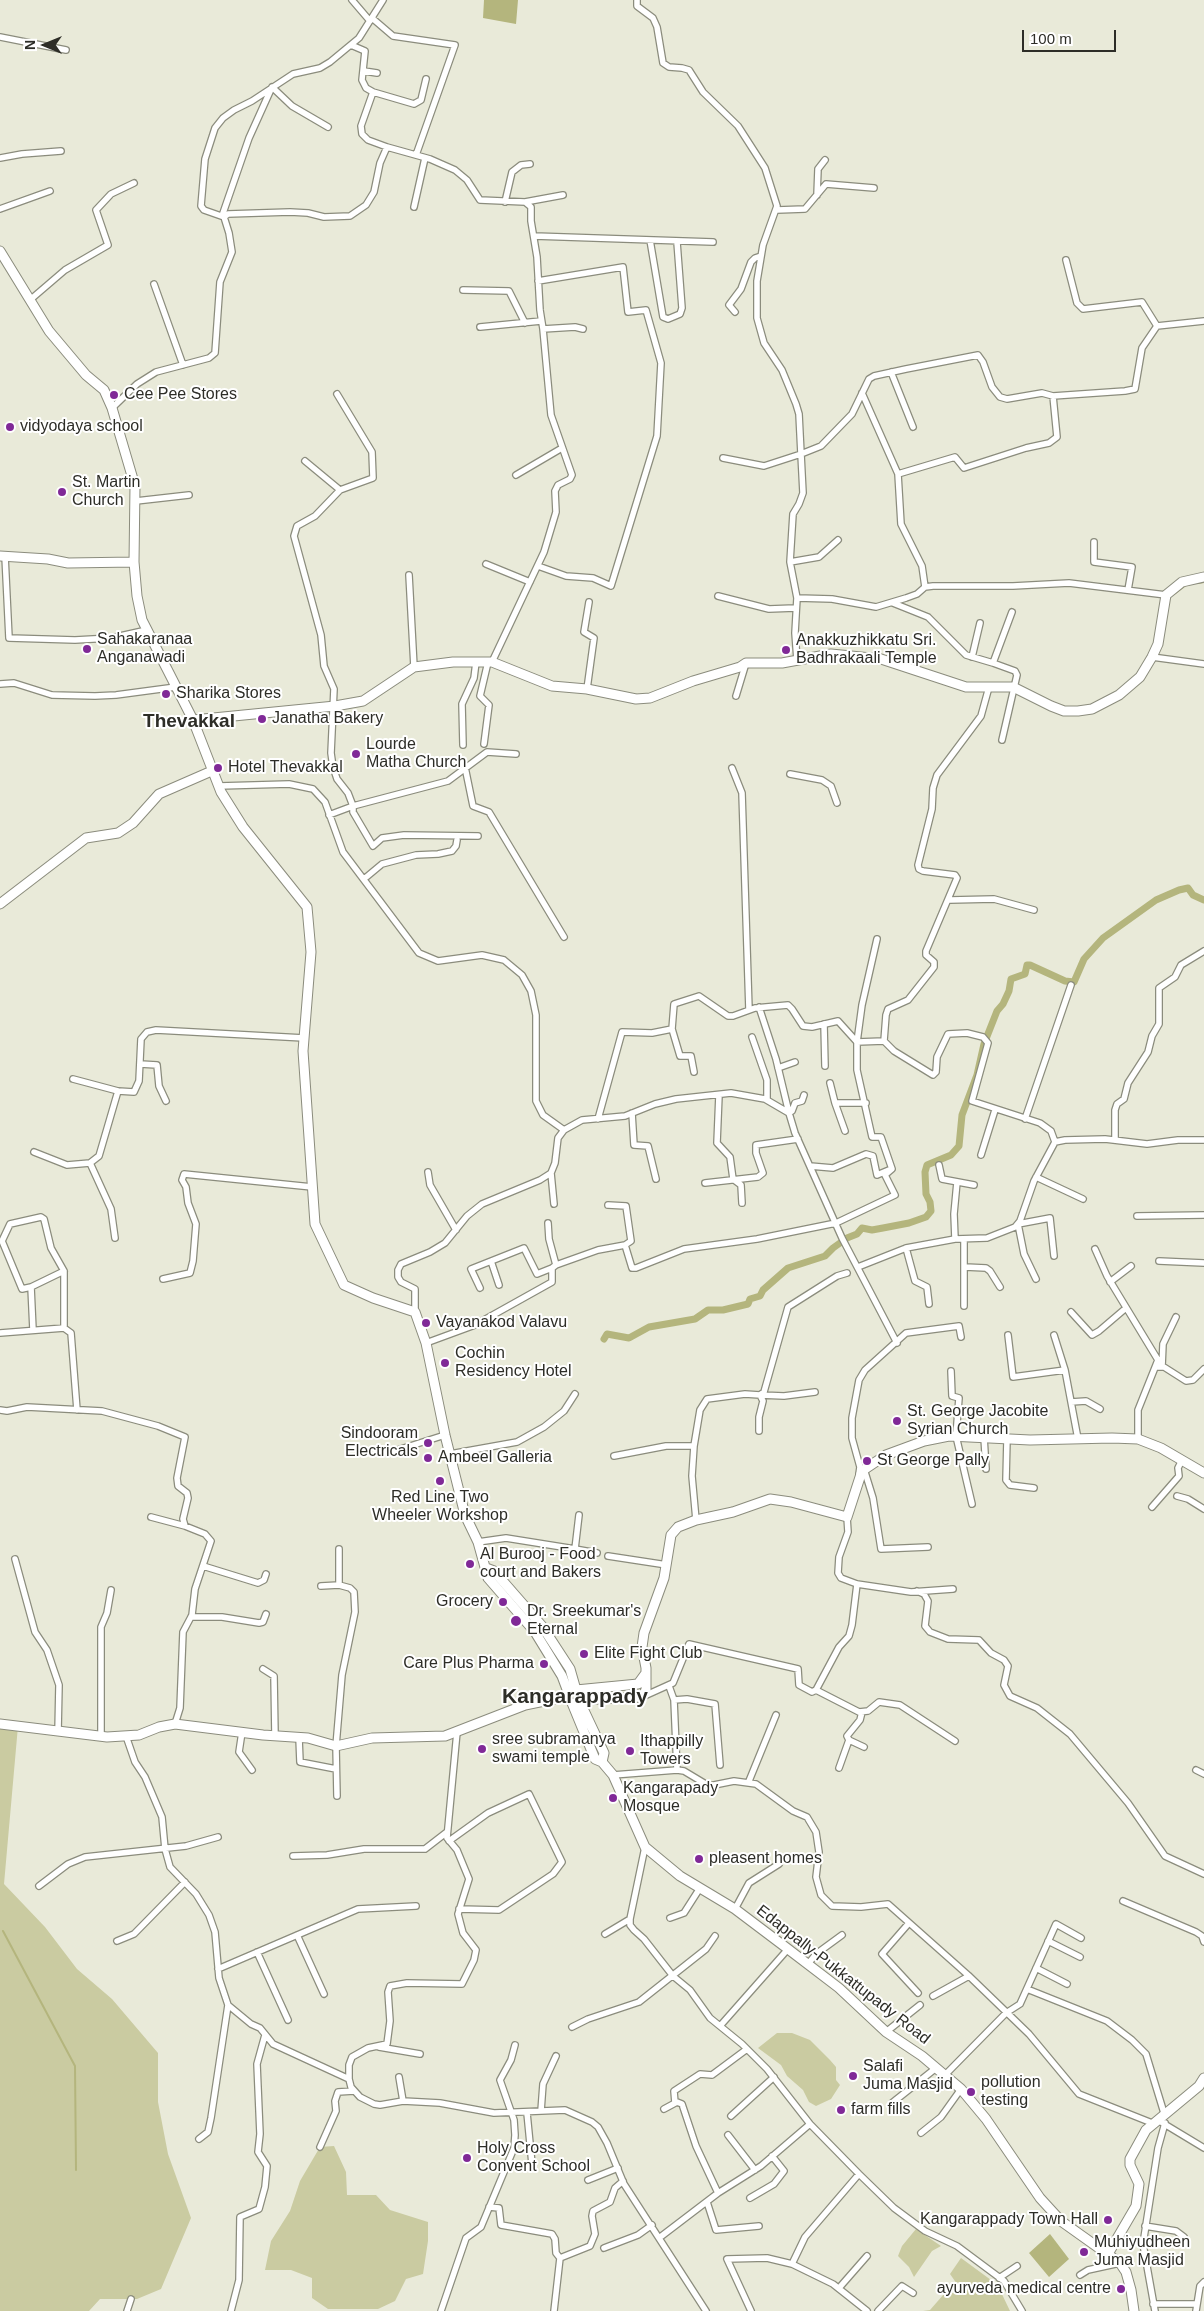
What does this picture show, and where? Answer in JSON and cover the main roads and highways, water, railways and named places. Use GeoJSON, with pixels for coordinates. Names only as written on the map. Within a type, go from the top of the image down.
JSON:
{"type":"FeatureCollection","features":[{"type":"Feature","properties":{"kind":"main road"},"geometry":{"type":"LineString","coordinates":[[0,251],[49,331],[86,375],[104,390],[112,408],[135,486],[134,562],[137,596],[142,620],[193,720],[214,770],[159,794],[134,823],[118,833],[86,838],[0,904]]}},
{"type":"Feature","properties":{"kind":"main road"},"geometry":{"type":"LineString","coordinates":[[3,556],[68,563],[134,562]]}},
{"type":"Feature","properties":{"kind":"main road"},"geometry":{"type":"LineString","coordinates":[[193,720],[335,706],[363,701],[414,666],[453,662],[490,662],[552,686],[587,689],[625,698],[650,698],[693,681],[740,668],[746,664],[782,663],[831,654],[881,659],[966,687],[1013,687],[1064,711],[1092,709],[1126,689],[1144,671],[1158,644],[1166,595],[1182,582],[1204,577]]}},
{"type":"Feature","properties":{"kind":"main road","name":"Edappally-Pukkattupady Road"},"geometry":{"type":"LineString","coordinates":[[214,770],[219,786],[243,827],[307,907],[311,952],[303,1051],[315,1224],[344,1285],[373,1298],[415,1312],[426,1343],[464,1514],[478,1542],[486,1568],[494,1571],[542,1626],[570,1669],[570,1697],[604,1752],[602,1762],[613,1775],[645,1847],[680,1876],[734,1909],[788,1948],[839,1988],[886,2032],[936,2068],[961,2089],[986,2119],[1040,2198],[1061,2221],[1120,2263],[1129,2281],[1134,2311]]}},
{"type":"Feature","properties":{"kind":"main road"},"geometry":{"type":"LineString","coordinates":[[570,1697],[642,1697],[646,1690],[642,1647],[644,1633],[667,1565],[671,1535],[678,1527],[696,1520],[732,1512],[770,1500],[791,1502],[847,1517],[864,1469],[886,1455],[924,1441],[956,1436],[1007,1439],[1138,1439],[1161,1448],[1204,1473]]}},
{"type":"Feature","properties":{"kind":"main road"},"geometry":{"type":"LineString","coordinates":[[0,1724],[102,1737],[139,1735],[159,1726],[175,1724],[299,1738],[336,1746],[372,1738],[437,1737],[457,1732],[525,1705],[638,1684],[646,1674]]}},
{"type":"Feature","properties":{"kind":"main road"},"geometry":{"type":"LineString","coordinates":[[1108,2254],[1136,2206],[1139,2184],[1130,2165],[1130,2159],[1159,2120],[1199,2086],[1204,2078]]}},
{"type":"Feature","properties":{"kind":"waterway"},"geometry":{"type":"LineString","coordinates":[[1198,583],[1204,582]]}},
{"type":"Feature","properties":{"kind":"waterway"},"geometry":{"type":"LineString","coordinates":[[1174,594],[1186,585]]}},
{"type":"Feature","properties":{"kind":"waterway"},"geometry":{"type":"LineString","coordinates":[[604,1339],[607,1334],[629,1338],[649,1327],[695,1319],[708,1310],[723,1310],[748,1304],[750,1299],[760,1296],[763,1290],[788,1268],[825,1256],[847,1238],[857,1234],[862,1228],[872,1230],[909,1223],[926,1217],[931,1211],[930,1202],[926,1194],[925,1172],[927,1165],[951,1155],[959,1146],[962,1115],[977,1075],[984,1044],[997,1011],[1003,1004],[1009,991],[1011,979],[1025,974],[1027,965],[1030,965],[1065,981],[1074,982],[1084,959],[1103,938],[1156,900],[1188,888],[1193,895],[1204,900]]}},
{"type":"Feature","properties":{"kind":"waterway"},"geometry":{"type":"LineString","coordinates":[[3,1931],[75,2066],[76,2170]]}},
{"type":"Feature","properties":{"kind":"place","name":"Cee Pee Stores"},"geometry":{"type":"Point","coordinates":[114,395]}},
{"type":"Feature","properties":{"kind":"place","name":"vidyodaya school"},"geometry":{"type":"Point","coordinates":[10,427]}},
{"type":"Feature","properties":{"kind":"place","name":"St. Martin Church"},"geometry":{"type":"Point","coordinates":[62,492]}},
{"type":"Feature","properties":{"kind":"place","name":"Sahakaranaa Anganawadi"},"geometry":{"type":"Point","coordinates":[87,649]}},
{"type":"Feature","properties":{"kind":"place","name":"Anakkuzhikkatu Sri. Badhrakaali Temple"},"geometry":{"type":"Point","coordinates":[786,650]}},
{"type":"Feature","properties":{"kind":"place","name":"Sharika Stores"},"geometry":{"type":"Point","coordinates":[166,694]}},
{"type":"Feature","properties":{"kind":"place","name":"Janatha Bakery"},"geometry":{"type":"Point","coordinates":[262,719]}},
{"type":"Feature","properties":{"kind":"place","name":"Lourde Matha Church"},"geometry":{"type":"Point","coordinates":[356,754]}},
{"type":"Feature","properties":{"kind":"place","name":"Hotel Thevakkal"},"geometry":{"type":"Point","coordinates":[218,768]}},
{"type":"Feature","properties":{"kind":"place","name":"Vayanakod Valavu"},"geometry":{"type":"Point","coordinates":[426,1323]}},
{"type":"Feature","properties":{"kind":"place","name":"Cochin Residency Hotel"},"geometry":{"type":"Point","coordinates":[445,1363]}},
{"type":"Feature","properties":{"kind":"place","name":"St. George Jacobite Syrian Church"},"geometry":{"type":"Point","coordinates":[897,1421]}},
{"type":"Feature","properties":{"kind":"place","name":"Sindooram Electricals"},"geometry":{"type":"Point","coordinates":[428,1443]}},
{"type":"Feature","properties":{"kind":"place","name":"Ambeel Galleria"},"geometry":{"type":"Point","coordinates":[428,1458]}},
{"type":"Feature","properties":{"kind":"place","name":"St George Pally"},"geometry":{"type":"Point","coordinates":[867,1461]}},
{"type":"Feature","properties":{"kind":"place","name":"Red Line Two Wheeler Workshop"},"geometry":{"type":"Point","coordinates":[440,1481]}},
{"type":"Feature","properties":{"kind":"place","name":"Al Burooj - Food court and Bakers"},"geometry":{"type":"Point","coordinates":[470,1564]}},
{"type":"Feature","properties":{"kind":"place","name":"Grocery"},"geometry":{"type":"Point","coordinates":[503,1602]}},
{"type":"Feature","properties":{"kind":"place","name":"Dr. Sreekumar's Eternal"},"geometry":{"type":"Point","coordinates":[516,1621]}},
{"type":"Feature","properties":{"kind":"place","name":"Elite Fight Club"},"geometry":{"type":"Point","coordinates":[584,1654]}},
{"type":"Feature","properties":{"kind":"place","name":"Care Plus Pharma"},"geometry":{"type":"Point","coordinates":[544,1664]}},
{"type":"Feature","properties":{"kind":"place","name":"sree subramanya swami temple"},"geometry":{"type":"Point","coordinates":[482,1749]}},
{"type":"Feature","properties":{"kind":"place","name":"Ithappilly Towers"},"geometry":{"type":"Point","coordinates":[630,1751]}},
{"type":"Feature","properties":{"kind":"place","name":"Kangarapady Mosque"},"geometry":{"type":"Point","coordinates":[613,1798]}},
{"type":"Feature","properties":{"kind":"place","name":"pleasent homes"},"geometry":{"type":"Point","coordinates":[699,1859]}},
{"type":"Feature","properties":{"kind":"place","name":"Salafi Juma Masjid"},"geometry":{"type":"Point","coordinates":[853,2076]}},
{"type":"Feature","properties":{"kind":"place","name":"pollution testing"},"geometry":{"type":"Point","coordinates":[971,2092]}},
{"type":"Feature","properties":{"kind":"place","name":"farm fills"},"geometry":{"type":"Point","coordinates":[841,2110]}},
{"type":"Feature","properties":{"kind":"place","name":"Holy Cross Convent School"},"geometry":{"type":"Point","coordinates":[467,2158]}},
{"type":"Feature","properties":{"kind":"place","name":"Kangarappady Town Hall"},"geometry":{"type":"Point","coordinates":[1108,2220]}},
{"type":"Feature","properties":{"kind":"place","name":"Muhiyudheen Juma Masjid"},"geometry":{"type":"Point","coordinates":[1084,2252]}},
{"type":"Feature","properties":{"kind":"place","name":"ayurveda medical centre"},"geometry":{"type":"Point","coordinates":[1121,2289]}},
{"type":"Feature","properties":{"kind":"district","name":"Thevakkal"},"geometry":{"type":"Point","coordinates":[189,722]}},
{"type":"Feature","properties":{"kind":"district","name":"Kangarappady"},"geometry":{"type":"Point","coordinates":[575,1697]}}]}
